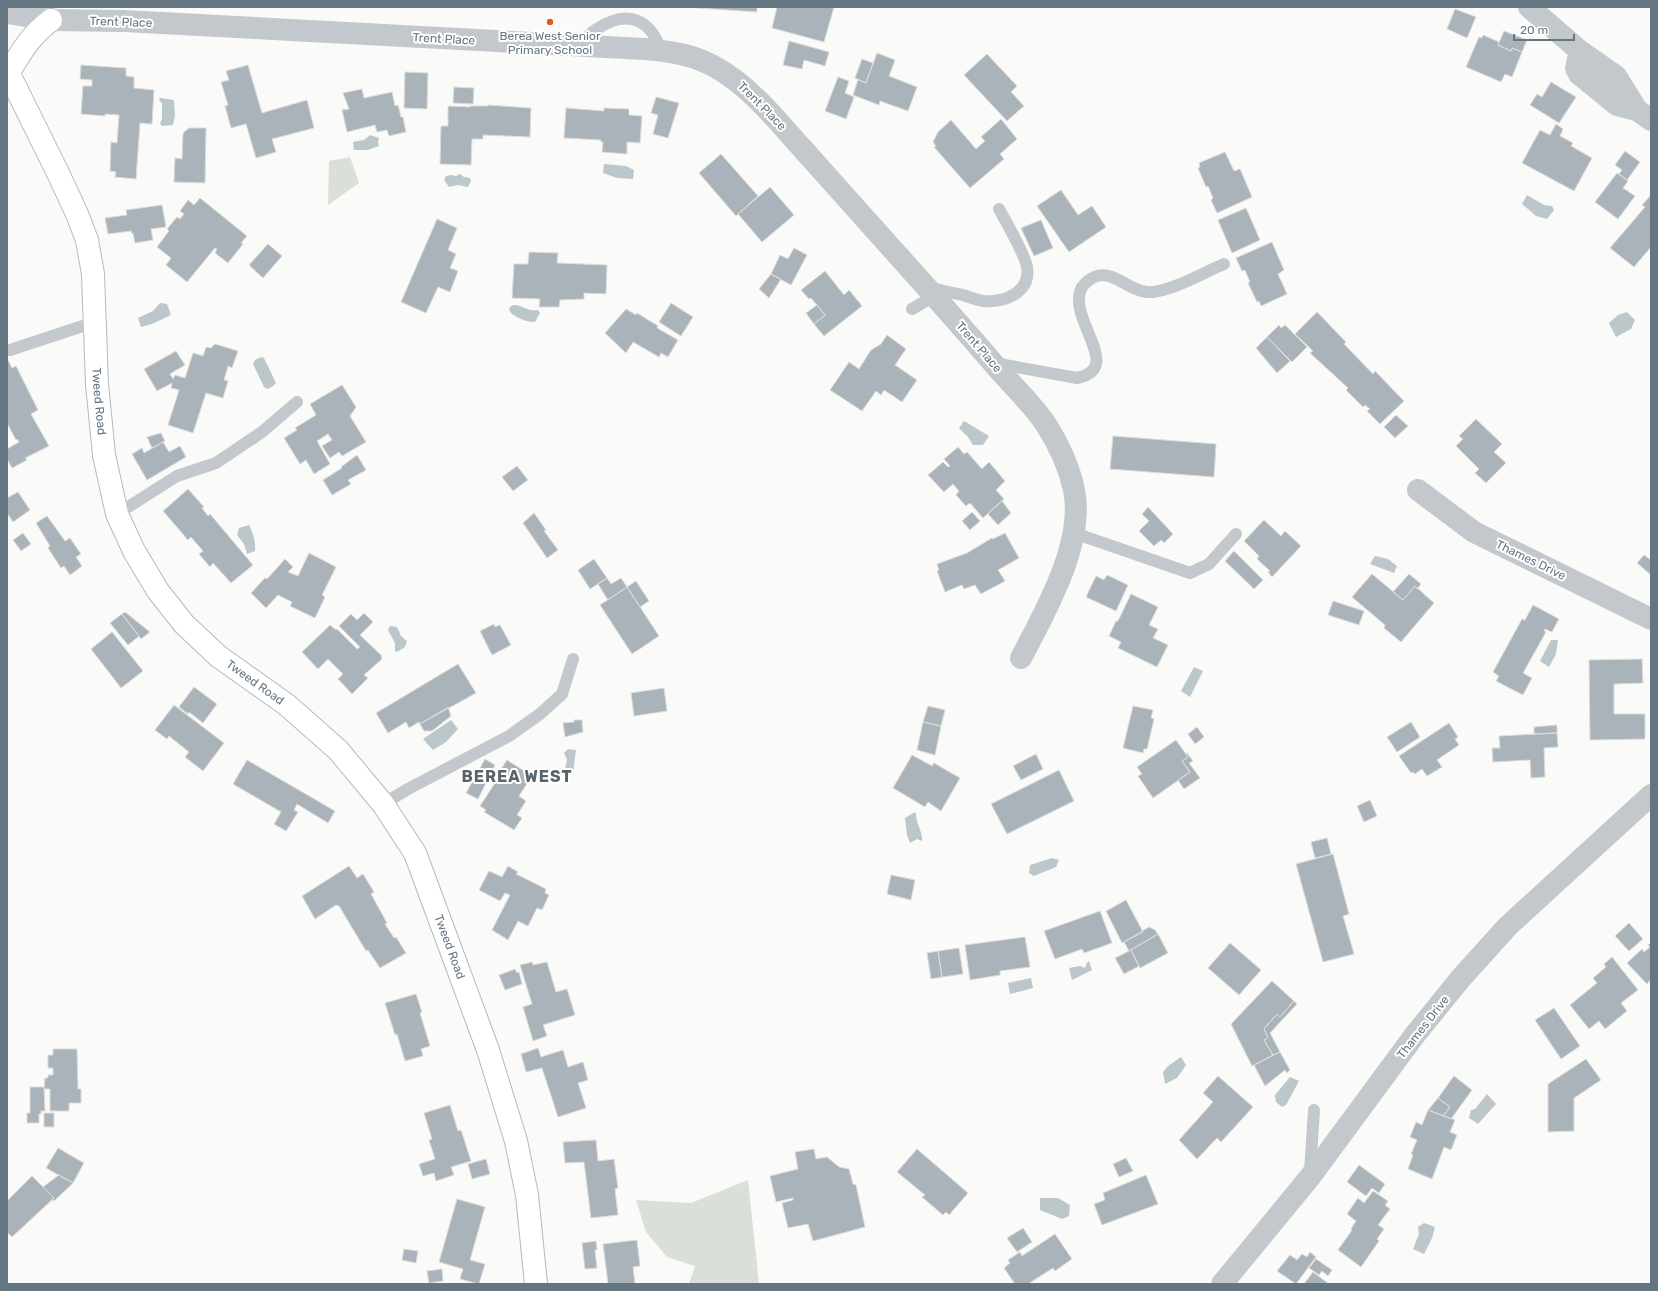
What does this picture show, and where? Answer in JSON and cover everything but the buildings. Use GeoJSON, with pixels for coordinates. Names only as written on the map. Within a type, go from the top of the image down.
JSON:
{"type":"FeatureCollection","features":[{"type":"Feature","properties":{"kind":"street"},"geometry":{"type":"LineString","coordinates":[[1529,7],[1580,51],[1576,68],[1579,74],[1617,105],[1644,115]]}},
{"type":"Feature","properties":{"kind":"street","name":"Trent Place"},"geometry":{"type":"LineString","coordinates":[[7,13],[51,20],[124,21],[419,38],[578,45],[661,51],[689,55],[713,64],[754,95],[930,291],[1043,420],[1060,447],[1074,490],[1076,508],[1074,533],[1069,554],[1054,591],[1020,658]]}},
{"type":"Feature","properties":{"kind":"street"},"geometry":{"type":"LineString","coordinates":[[8,72],[37,31],[51,20]]}},
{"type":"Feature","properties":{"kind":"street","name":"Tweed Road"},"geometry":{"type":"LineString","coordinates":[[8,72],[58,173],[87,240],[93,274],[97,384],[104,455],[117,514],[134,551],[154,584],[184,624],[218,656],[287,705],[338,750],[383,804],[415,853],[488,1050],[516,1141],[527,1195],[536,1284]]}},
{"type":"Feature","properties":{"kind":"street","name":"Thames Drive"},"geometry":{"type":"LineString","coordinates":[[1418,490],[1474,532],[1651,619]]}},
{"type":"Feature","properties":{"kind":"street","name":"Thames Drive"},"geometry":{"type":"LineString","coordinates":[[1222,1284],[1310,1177],[1414,1036],[1461,978],[1508,926],[1651,795]]}},
{"type":"Feature","properties":{"kind":"lane"},"geometry":{"type":"LineString","coordinates":[[578,45],[596,29],[608,22],[630,20],[642,22],[647,26],[658,40],[661,51]]}},
{"type":"Feature","properties":{"kind":"lane"},"geometry":{"type":"LineString","coordinates":[[912,309],[930,291],[983,301],[999,300],[1019,292],[1024,286],[1028,277],[1027,266],[999,209]]}},
{"type":"Feature","properties":{"kind":"lane"},"geometry":{"type":"LineString","coordinates":[[993,363],[1077,378],[1088,376],[1095,369],[1098,359],[1084,324],[1079,301],[1082,287],[1090,279],[1102,274],[1113,277],[1127,285],[1147,293],[1165,290],[1224,264]]}},
{"type":"Feature","properties":{"kind":"lane"},"geometry":{"type":"LineString","coordinates":[[10,350],[95,322]]}},
{"type":"Feature","properties":{"kind":"lane"},"geometry":{"type":"LineString","coordinates":[[117,514],[177,476],[216,463],[262,432],[297,402]]}},
{"type":"Feature","properties":{"kind":"lane"},"geometry":{"type":"LineString","coordinates":[[1074,533],[1190,573],[1209,564],[1236,534]]}},
{"type":"Feature","properties":{"kind":"lane"},"geometry":{"type":"LineString","coordinates":[[383,804],[408,789],[509,736],[540,714],[562,694],[573,659]]}},
{"type":"Feature","properties":{"kind":"lane"},"geometry":{"type":"LineString","coordinates":[[1310,1177],[1314,1110]]}},
{"type":"Feature","properties":{"kind":"shaded area"},"geometry":{"type":"Polygon","coordinates":[[[160,98],[174,100],[175,115],[173,125],[162,126],[160,123],[162,119],[162,103],[159,100],[160,98]]]}},
{"type":"Feature","properties":{"kind":"shaded area"},"geometry":{"type":"Polygon","coordinates":[[[370,135],[379,138],[379,146],[368,150],[354,150],[353,142],[364,140],[370,135]]]}},
{"type":"Feature","properties":{"kind":"shaded area"},"geometry":{"type":"Polygon","coordinates":[[[350,157],[359,183],[328,205],[329,161],[350,157]]]}},
{"type":"Feature","properties":{"kind":"shaded area"},"geometry":{"type":"Polygon","coordinates":[[[604,164],[626,166],[634,170],[633,179],[617,178],[603,173],[604,164]]]}},
{"type":"Feature","properties":{"kind":"shaded area"},"geometry":{"type":"Polygon","coordinates":[[[460,174],[464,177],[470,178],[471,181],[468,187],[458,185],[449,187],[444,180],[446,176],[456,176],[460,174]]]}},
{"type":"Feature","properties":{"kind":"shaded area"},"geometry":{"type":"Polygon","coordinates":[[[1527,195],[1544,205],[1552,206],[1554,210],[1547,219],[1536,216],[1522,204],[1527,195]]]}},
{"type":"Feature","properties":{"kind":"shaded area"},"geometry":{"type":"Polygon","coordinates":[[[160,303],[167,304],[171,315],[152,324],[141,327],[138,318],[153,311],[160,303]]]}},
{"type":"Feature","properties":{"kind":"shaded area"},"geometry":{"type":"Polygon","coordinates":[[[513,305],[531,310],[538,310],[540,313],[535,322],[518,318],[510,312],[509,308],[513,305]]]}},
{"type":"Feature","properties":{"kind":"shaded area"},"geometry":{"type":"Polygon","coordinates":[[[1627,312],[1635,320],[1631,329],[1616,337],[1609,323],[1618,315],[1627,312]]]}},
{"type":"Feature","properties":{"kind":"shaded area"},"geometry":{"type":"Polygon","coordinates":[[[261,357],[264,358],[276,383],[268,389],[264,387],[253,364],[255,360],[261,357]]]}},
{"type":"Feature","properties":{"kind":"shaded area"},"geometry":{"type":"Polygon","coordinates":[[[964,421],[989,436],[983,445],[973,445],[968,437],[959,428],[964,421]]]}},
{"type":"Feature","properties":{"kind":"shaded area"},"geometry":{"type":"Polygon","coordinates":[[[249,525],[254,538],[255,551],[247,554],[244,544],[237,535],[239,528],[249,525]]]}},
{"type":"Feature","properties":{"kind":"shaded area"},"geometry":{"type":"Polygon","coordinates":[[[1375,556],[1388,559],[1397,566],[1394,573],[1370,564],[1375,556]]]}},
{"type":"Feature","properties":{"kind":"shaded area"},"geometry":{"type":"Polygon","coordinates":[[[390,626],[397,627],[401,636],[407,641],[405,647],[397,652],[395,651],[395,643],[388,630],[390,626]]]}},
{"type":"Feature","properties":{"kind":"shaded area"},"geometry":{"type":"Polygon","coordinates":[[[1551,640],[1558,640],[1556,654],[1549,667],[1540,661],[1551,640]]]}},
{"type":"Feature","properties":{"kind":"shaded area"},"geometry":{"type":"Polygon","coordinates":[[[1194,667],[1203,671],[1190,697],[1181,691],[1194,667]]]}},
{"type":"Feature","properties":{"kind":"shaded area"},"geometry":{"type":"Polygon","coordinates":[[[451,720],[458,729],[446,742],[433,750],[423,739],[451,720]]]}},
{"type":"Feature","properties":{"kind":"shaded area"},"geometry":{"type":"Polygon","coordinates":[[[568,749],[576,750],[573,773],[564,773],[567,760],[564,753],[568,749]]]}},
{"type":"Feature","properties":{"kind":"shaded area"},"geometry":{"type":"Polygon","coordinates":[[[915,812],[922,841],[917,839],[910,843],[907,835],[905,818],[915,812]]]}},
{"type":"Feature","properties":{"kind":"shaded area"},"geometry":{"type":"Polygon","coordinates":[[[1052,858],[1059,860],[1056,867],[1034,876],[1029,873],[1030,865],[1052,858]]]}},
{"type":"Feature","properties":{"kind":"shaded area"},"geometry":{"type":"Polygon","coordinates":[[[1089,961],[1092,970],[1072,980],[1069,968],[1080,966],[1085,968],[1089,961]]]}},
{"type":"Feature","properties":{"kind":"shaded area"},"geometry":{"type":"Polygon","coordinates":[[[1031,978],[1033,988],[1010,994],[1008,983],[1031,978]]]}},
{"type":"Feature","properties":{"kind":"shaded area"},"geometry":{"type":"Polygon","coordinates":[[[1181,1057],[1186,1065],[1177,1078],[1165,1084],[1163,1072],[1168,1066],[1181,1057]]]}},
{"type":"Feature","properties":{"kind":"shaded area"},"geometry":{"type":"Polygon","coordinates":[[[1290,1077],[1299,1081],[1286,1105],[1282,1107],[1276,1102],[1275,1095],[1290,1077]]]}},
{"type":"Feature","properties":{"kind":"shaded area"},"geometry":{"type":"Polygon","coordinates":[[[1487,1094],[1496,1104],[1478,1124],[1469,1118],[1471,1110],[1475,1109],[1487,1094]]]}},
{"type":"Feature","properties":{"kind":"shaded area"},"geometry":{"type":"Polygon","coordinates":[[[748,1180],[759,1284],[689,1284],[695,1266],[667,1257],[646,1232],[636,1200],[691,1203],[748,1180]]]}},
{"type":"Feature","properties":{"kind":"shaded area"},"geometry":{"type":"Polygon","coordinates":[[[1040,1198],[1058,1198],[1070,1205],[1069,1216],[1062,1219],[1040,1210],[1040,1198]]]}},
{"type":"Feature","properties":{"kind":"shaded area"},"geometry":{"type":"Polygon","coordinates":[[[1424,1223],[1435,1227],[1432,1238],[1424,1254],[1413,1249],[1419,1234],[1418,1227],[1424,1223]]]}},
{"type":"Feature","properties":{"kind":"place","name":"Berea West Senior Primary School"},"geometry":{"type":"Point","coordinates":[550,22]}},
{"type":"Feature","properties":{"kind":"district","name":"BEREA WEST"},"geometry":{"type":"Point","coordinates":[517,776]}}]}
